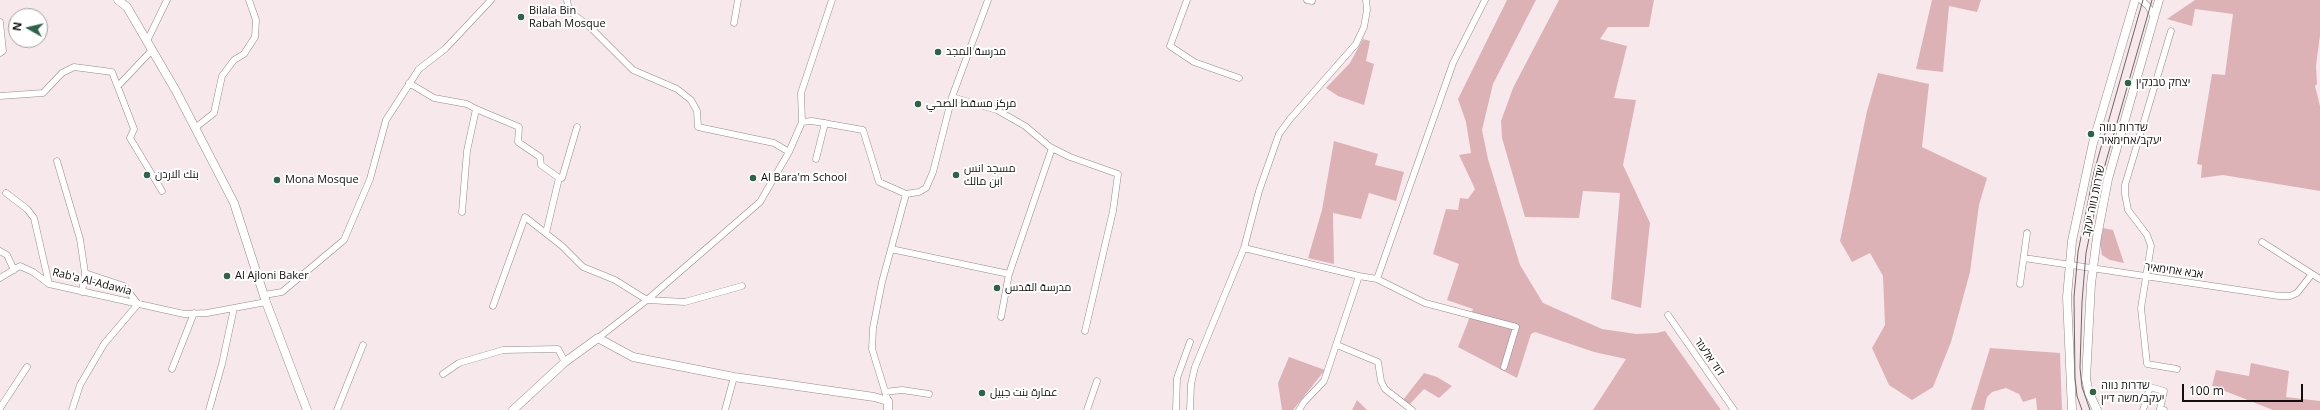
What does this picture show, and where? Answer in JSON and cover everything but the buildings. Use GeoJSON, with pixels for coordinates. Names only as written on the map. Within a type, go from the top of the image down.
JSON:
{"type":"FeatureCollection","features":[{"type":"Feature","properties":{"kind":"street"},"geometry":{"type":"LineString","coordinates":[[118,0],[127,6],[195,128],[234,203],[265,299],[307,410]]}},
{"type":"Feature","properties":{"kind":"street"},"geometry":{"type":"LineString","coordinates":[[147,41],[167,0]]}},
{"type":"Feature","properties":{"kind":"street"},"geometry":{"type":"LineString","coordinates":[[195,128],[214,113],[222,76],[234,60],[244,54],[255,37],[256,20],[249,0]]}},
{"type":"Feature","properties":{"kind":"street","name":"Rab'a Al-Adawia"},"geometry":{"type":"LineString","coordinates":[[14,270],[20,266],[33,272],[48,284],[184,314],[234,308],[265,299],[282,292],[344,240],[370,179],[386,120],[419,69],[445,49],[491,0]]}},
{"type":"Feature","properties":{"kind":"street"},"geometry":{"type":"LineString","coordinates":[[567,0],[569,11],[590,27],[632,70],[677,89],[691,100],[697,111],[698,127],[774,143],[789,152]]}},
{"type":"Feature","properties":{"kind":"street"},"geometry":{"type":"LineString","coordinates":[[734,23],[738,0]]}},
{"type":"Feature","properties":{"kind":"street"},"geometry":{"type":"LineString","coordinates":[[513,410],[565,362],[647,300],[760,202],[789,152],[802,122],[801,93],[832,0]]}},
{"type":"Feature","properties":{"kind":"street"},"geometry":{"type":"LineString","coordinates":[[802,122],[812,121],[863,130],[879,182],[906,194],[919,192],[926,188],[933,172],[952,97],[988,0]]}},
{"type":"Feature","properties":{"kind":"street"},"geometry":{"type":"LineString","coordinates":[[1187,0],[1170,46],[1194,62],[1239,78]]}},
{"type":"Feature","properties":{"kind":"street"},"geometry":{"type":"LineString","coordinates":[[1190,410],[1191,384],[1195,367],[1244,248],[1259,191],[1279,134],[1290,119],[1356,44],[1364,27],[1366,0]]}},
{"type":"Feature","properties":{"kind":"street"},"geometry":{"type":"LineString","coordinates":[[1377,279],[1453,63],[1485,0]]}},
{"type":"Feature","properties":{"kind":"street","name":"שדרות נווה יעקב"},"geometry":{"type":"LineString","coordinates":[[2098,410],[2089,393],[2086,379],[2092,270],[2100,216],[2108,179],[2159,0]]}},
{"type":"Feature","properties":{"kind":"street"},"geometry":{"type":"LineString","coordinates":[[2139,1],[2154,17]]}},
{"type":"Feature","properties":{"kind":"street","name":"שדרות נווה יעקב"},"geometry":{"type":"LineString","coordinates":[[2072,410],[2067,312],[2069,266],[2076,220],[2086,172],[2139,1]]}},
{"type":"Feature","properties":{"kind":"street"},"geometry":{"type":"LineString","coordinates":[[0,22],[3,51],[0,53]]}},
{"type":"Feature","properties":{"kind":"street"},"geometry":{"type":"LineString","coordinates":[[2171,31],[2125,185],[2125,202],[2128,210],[2146,235],[2150,246],[2147,278],[2140,317],[2148,364],[2177,369]]}},
{"type":"Feature","properties":{"kind":"street"},"geometry":{"type":"LineString","coordinates":[[118,86],[152,50]]}},
{"type":"Feature","properties":{"kind":"street"},"geometry":{"type":"LineString","coordinates":[[0,96],[43,93],[62,73],[74,67],[112,72],[134,129],[130,138],[162,191]]}},
{"type":"Feature","properties":{"kind":"street"},"geometry":{"type":"LineString","coordinates":[[409,84],[434,98],[467,104],[519,126],[518,142],[540,157],[541,165],[559,178]]}},
{"type":"Feature","properties":{"kind":"street"},"geometry":{"type":"LineString","coordinates":[[952,97],[997,110],[1025,126],[1052,148],[1070,157],[1118,174],[1113,211],[1085,331]]}},
{"type":"Feature","properties":{"kind":"street"},"geometry":{"type":"LineString","coordinates":[[462,212],[467,151],[476,109]]}},
{"type":"Feature","properties":{"kind":"street"},"geometry":{"type":"LineString","coordinates":[[816,159],[825,123]]}},
{"type":"Feature","properties":{"kind":"street"},"geometry":{"type":"LineString","coordinates":[[546,233],[559,178],[562,178],[577,127]]}},
{"type":"Feature","properties":{"kind":"street"},"geometry":{"type":"LineString","coordinates":[[1001,317],[1009,274],[1052,148]]}},
{"type":"Feature","properties":{"kind":"street"},"geometry":{"type":"LineString","coordinates":[[57,161],[80,239],[85,273],[82,292]]}},
{"type":"Feature","properties":{"kind":"street"},"geometry":{"type":"LineString","coordinates":[[6,193],[27,209],[34,218],[48,284]]}},
{"type":"Feature","properties":{"kind":"street"},"geometry":{"type":"LineString","coordinates":[[888,410],[888,401],[872,349],[873,328],[882,282],[906,194]]}},
{"type":"Feature","properties":{"kind":"street"},"geometry":{"type":"LineString","coordinates":[[494,306],[525,217],[546,233],[583,267],[615,280],[647,300],[685,302],[742,286]]}},
{"type":"Feature","properties":{"kind":"street"},"geometry":{"type":"LineString","coordinates":[[2020,284],[2027,233]]}},
{"type":"Feature","properties":{"kind":"street"},"geometry":{"type":"LineString","coordinates":[[2262,242],[2320,279]]}},
{"type":"Feature","properties":{"kind":"street"},"geometry":{"type":"LineString","coordinates":[[891,248],[1009,274]]}},
{"type":"Feature","properties":{"kind":"street"},"geometry":{"type":"LineString","coordinates":[[1244,248],[1377,279],[1425,303],[1516,327],[1504,367]]}},
{"type":"Feature","properties":{"kind":"street"},"geometry":{"type":"LineString","coordinates":[[0,251],[7,256],[14,270],[0,278]]}},
{"type":"Feature","properties":{"kind":"street","name":"אבא אחימאיר"},"geometry":{"type":"LineString","coordinates":[[2024,258],[2147,278],[2290,296],[2297,293],[2312,274]]}},
{"type":"Feature","properties":{"kind":"street"},"geometry":{"type":"LineString","coordinates":[[72,410],[80,385],[104,344],[138,304],[124,286],[85,273]]}},
{"type":"Feature","properties":{"kind":"street"},"geometry":{"type":"LineString","coordinates":[[1299,410],[1304,402],[1324,381],[1359,276]]}},
{"type":"Feature","properties":{"kind":"street"},"geometry":{"type":"LineString","coordinates":[[209,410],[222,364],[234,308]]}},
{"type":"Feature","properties":{"kind":"street"},"geometry":{"type":"LineString","coordinates":[[172,369],[194,313]]}},
{"type":"Feature","properties":{"kind":"street","name":"דוד אלעזר"},"geometry":{"type":"LineString","coordinates":[[1668,315],[1734,410]]}},
{"type":"Feature","properties":{"kind":"street"},"geometry":{"type":"LineString","coordinates":[[598,338],[633,358],[734,378],[874,397],[888,401]]}},
{"type":"Feature","properties":{"kind":"street"},"geometry":{"type":"LineString","coordinates":[[1176,410],[1177,378],[1190,342]]}},
{"type":"Feature","properties":{"kind":"street"},"geometry":{"type":"LineString","coordinates":[[337,410],[363,345]]}},
{"type":"Feature","properties":{"kind":"street"},"geometry":{"type":"LineString","coordinates":[[1337,345],[1378,362],[1381,381],[1385,389],[1412,410]]}},
{"type":"Feature","properties":{"kind":"street"},"geometry":{"type":"LineString","coordinates":[[443,374],[459,363],[503,350],[558,349],[565,362]]}},
{"type":"Feature","properties":{"kind":"street"},"geometry":{"type":"LineString","coordinates":[[0,408],[27,367]]}},
{"type":"Feature","properties":{"kind":"street"},"geometry":{"type":"LineString","coordinates":[[725,410],[734,378]]}},
{"type":"Feature","properties":{"kind":"street"},"geometry":{"type":"LineString","coordinates":[[1087,410],[1096,380]]}},
{"type":"Feature","properties":{"kind":"street"},"geometry":{"type":"LineString","coordinates":[[2143,410],[2150,387],[2164,392],[2160,409],[2164,410]]}},
{"type":"Feature","properties":{"kind":"street"},"geometry":{"type":"LineString","coordinates":[[885,392],[902,390],[929,394]]}},
{"type":"Feature","properties":{"kind":"street","name":"שדרות נווה יעקב"},"geometry":{"type":"LineString","coordinates":[[2070,392],[2076,410]]}},
{"type":"Feature","properties":{"kind":"shaded area"},"geometry":{"type":"Polygon","coordinates":[[[1507,0],[1536,0],[1493,84],[1482,130],[1488,159],[1520,265],[1543,303],[1602,329],[1636,334],[1665,331],[1721,410],[1593,410],[1626,359],[1594,352],[1535,332],[1531,334],[1517,378],[1458,347],[1473,309],[1447,300],[1459,264],[1433,254],[1446,209],[1458,210],[1460,198],[1468,199],[1475,189],[1459,155],[1471,153],[1466,122],[1458,99],[1507,0]]]}},
{"type":"Feature","properties":{"kind":"shaded area"},"geometry":{"type":"Polygon","coordinates":[[[1559,0],[1654,0],[1649,27],[1608,27],[1600,39],[1627,46],[1614,98],[1636,100],[1623,165],[1650,223],[1641,308],[1611,299],[1620,193],[1583,191],[1579,218],[1525,217],[1502,138],[1501,121],[1513,88],[1559,0]]]}},
{"type":"Feature","properties":{"kind":"shaded area"},"geometry":{"type":"Polygon","coordinates":[[[1932,0],[1981,0],[1977,12],[1949,6],[1943,72],[1916,69],[1932,0]]]}},
{"type":"Feature","properties":{"kind":"shaded area"},"geometry":{"type":"Polygon","coordinates":[[[2195,0],[2320,0],[2320,35],[2316,66],[2317,84],[2315,86],[2320,106],[2320,191],[2223,175],[2201,178],[2202,165],[2197,164],[2212,74],[2225,75],[2233,14],[2195,9],[2192,26],[2167,19],[2195,0]]]}},
{"type":"Feature","properties":{"kind":"shaded area"},"geometry":{"type":"Polygon","coordinates":[[[1363,39],[1370,41],[1366,61],[1374,64],[1364,105],[1338,96],[1326,88],[1350,63],[1363,39]]]}},
{"type":"Feature","properties":{"kind":"shaded area"},"geometry":{"type":"Polygon","coordinates":[[[1878,73],[1929,84],[1922,147],[1987,178],[1979,205],[1970,272],[1951,342],[1933,387],[1912,400],[1889,385],[1872,348],[1885,325],[1883,276],[1870,253],[1852,262],[1840,241],[1867,111],[1878,73]]]}},
{"type":"Feature","properties":{"kind":"shaded area"},"geometry":{"type":"Polygon","coordinates":[[[1334,141],[1378,154],[1375,165],[1404,172],[1396,201],[1369,193],[1361,219],[1333,213],[1334,264],[1308,258],[1322,210],[1334,141]]]}},
{"type":"Feature","properties":{"kind":"shaded area"},"geometry":{"type":"Polygon","coordinates":[[[2103,228],[2113,230],[2124,263],[2110,260],[2102,255],[2100,244],[2103,228]]]}},
{"type":"Feature","properties":{"kind":"shaded area"},"geometry":{"type":"Polygon","coordinates":[[[1990,348],[2060,353],[2062,410],[2037,410],[2036,398],[2023,402],[2019,394],[2006,388],[1992,392],[1987,397],[1984,410],[1971,410],[1990,348]]]}},
{"type":"Feature","properties":{"kind":"shaded area"},"geometry":{"type":"Polygon","coordinates":[[[1289,357],[1325,370],[1293,410],[1282,410],[1278,383],[1289,357]]]}},
{"type":"Feature","properties":{"kind":"shaded area"},"geometry":{"type":"Polygon","coordinates":[[[2251,363],[2289,371],[2286,397],[2320,401],[2320,410],[2273,410],[2212,386],[2216,370],[2249,376],[2251,363]]]}},
{"type":"Feature","properties":{"kind":"shaded area"},"geometry":{"type":"Polygon","coordinates":[[[1424,373],[1437,377],[1452,386],[1439,398],[1424,389],[1409,405],[1403,400],[1424,373]]]}},
{"type":"Feature","properties":{"kind":"shaded area"},"geometry":{"type":"Polygon","coordinates":[[[1357,400],[1367,410],[1352,410],[1357,400]]]}},
{"type":"Feature","properties":{"kind":"tram line"},"geometry":{"type":"LineString","coordinates":[[2082,410],[2077,396],[2075,378],[2074,297],[2078,252],[2094,172],[2143,0]]}},
{"type":"Feature","properties":{"kind":"tram line"},"geometry":{"type":"LineString","coordinates":[[2090,410],[2082,387],[2080,368],[2082,302],[2086,253],[2101,179],[2152,0]]}},
{"type":"Feature","properties":{"kind":"place","name":"Bilala Bin Rabah Mosque"},"geometry":{"type":"Point","coordinates":[521,17]}},
{"type":"Feature","properties":{"kind":"place","name":"مدرسة المجد"},"geometry":{"type":"Point","coordinates":[938,52]}},
{"type":"Feature","properties":{"kind":"place","name":"יצחק טבנקין"},"geometry":{"type":"Point","coordinates":[2128,83]}},
{"type":"Feature","properties":{"kind":"place","name":"مركز مسقط الصحي"},"geometry":{"type":"Point","coordinates":[918,104]}},
{"type":"Feature","properties":{"kind":"place","name":"שדרות נווה יעקב/אחימאיר"},"geometry":{"type":"Point","coordinates":[2091,134]}},
{"type":"Feature","properties":{"kind":"place","name":"بنك الاردن"},"geometry":{"type":"Point","coordinates":[147,175]}},
{"type":"Feature","properties":{"kind":"place","name":"مسجد انس ابن مالك"},"geometry":{"type":"Point","coordinates":[956,175]}},
{"type":"Feature","properties":{"kind":"place","name":"Al Bara'm School"},"geometry":{"type":"Point","coordinates":[753,178]}},
{"type":"Feature","properties":{"kind":"place","name":"Mona Mosque"},"geometry":{"type":"Point","coordinates":[277,180]}},
{"type":"Feature","properties":{"kind":"place","name":"Al Ajloni Baker"},"geometry":{"type":"Point","coordinates":[227,276]}},
{"type":"Feature","properties":{"kind":"place","name":"مدرسة القدس"},"geometry":{"type":"Point","coordinates":[997,288]}},
{"type":"Feature","properties":{"kind":"place","name":"שדרות נווה יעקב/משה דיין"},"geometry":{"type":"Point","coordinates":[2093,392]}},
{"type":"Feature","properties":{"kind":"place","name":"عمارة بنت جبيل"},"geometry":{"type":"Point","coordinates":[982,393]}}]}
